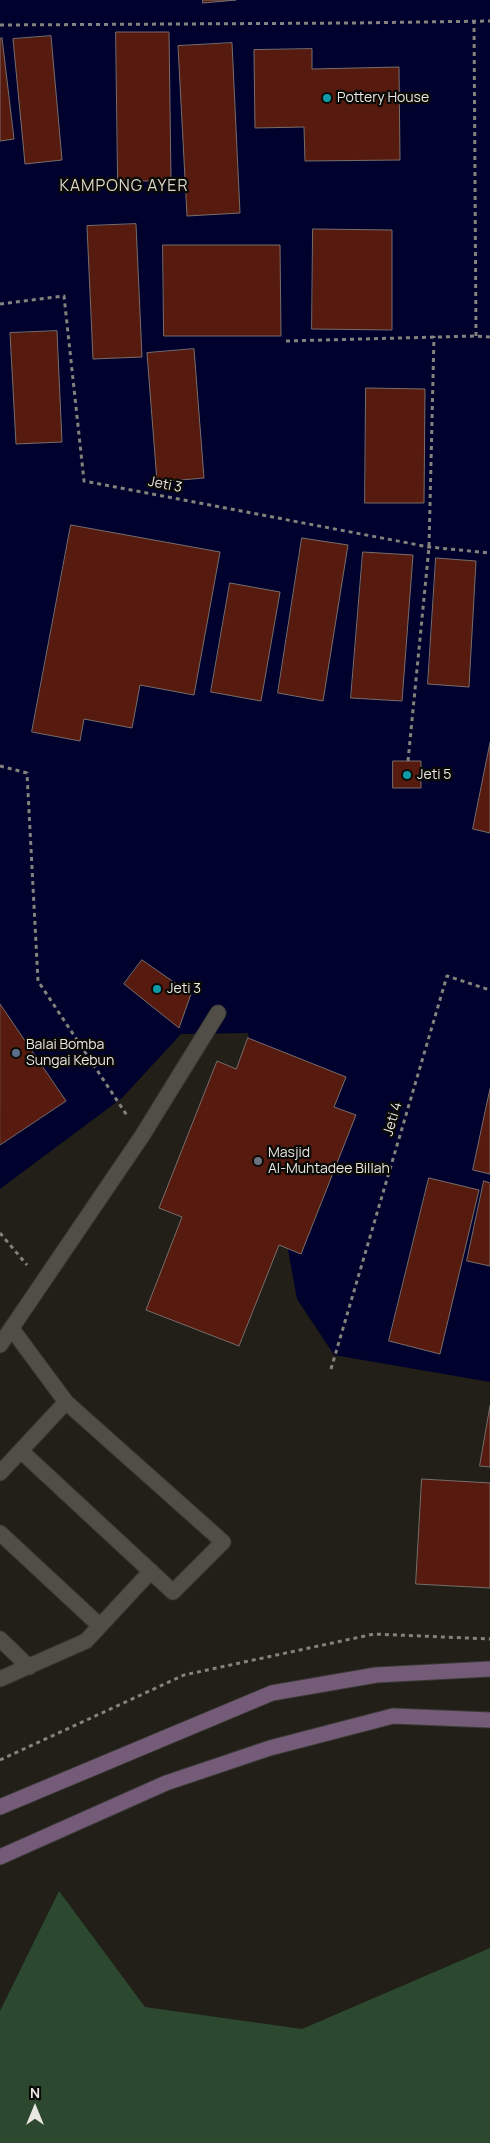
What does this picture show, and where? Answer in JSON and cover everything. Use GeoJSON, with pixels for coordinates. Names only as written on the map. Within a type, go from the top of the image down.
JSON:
{"type":"FeatureCollection","features":[{"type":"Feature","properties":{"kind":"main road"},"geometry":{"type":"LineString","coordinates":[[0,1807],[272,1693],[376,1676],[490,1669]]}},
{"type":"Feature","properties":{"kind":"main road"},"geometry":{"type":"LineString","coordinates":[[0,1857],[166,1783],[270,1748],[393,1716],[490,1720]]}},
{"type":"Feature","properties":{"kind":"street"},"geometry":{"type":"LineString","coordinates":[[0,1345],[142,1136],[218,1013]]}},
{"type":"Feature","properties":{"kind":"street"},"geometry":{"type":"LineString","coordinates":[[12,1329],[66,1402],[223,1542],[174,1592],[21,1451]]}},
{"type":"Feature","properties":{"kind":"street"},"geometry":{"type":"LineString","coordinates":[[0,1473],[66,1402]]}},
{"type":"Feature","properties":{"kind":"street"},"geometry":{"type":"LineString","coordinates":[[0,1533],[99,1625]]}},
{"type":"Feature","properties":{"kind":"street"},"geometry":{"type":"LineString","coordinates":[[0,1679],[86,1641],[150,1571]]}},
{"type":"Feature","properties":{"kind":"street"},"geometry":{"type":"LineString","coordinates":[[0,1639],[29,1667]]}},
{"type":"Feature","properties":{"kind":"path"},"geometry":{"type":"LineString","coordinates":[[474,20],[476,336]]}},
{"type":"Feature","properties":{"kind":"path"},"geometry":{"type":"LineString","coordinates":[[0,25],[352,24],[490,21]]}},
{"type":"Feature","properties":{"kind":"path","name":"Jeti 3"},"geometry":{"type":"LineString","coordinates":[[0,304],[64,296],[84,481],[429,547],[490,553]]}},
{"type":"Feature","properties":{"kind":"path"},"geometry":{"type":"LineString","coordinates":[[408,761],[429,547],[434,336]]}},
{"type":"Feature","properties":{"kind":"path"},"geometry":{"type":"LineString","coordinates":[[286,341],[434,336],[490,337]]}},
{"type":"Feature","properties":{"kind":"path"},"geometry":{"type":"LineString","coordinates":[[0,766],[27,773],[38,981],[142,1136]]}},
{"type":"Feature","properties":{"kind":"path","name":"Jeti 4"},"geometry":{"type":"LineString","coordinates":[[331,1369],[447,976],[490,990]]}},
{"type":"Feature","properties":{"kind":"path"},"geometry":{"type":"LineString","coordinates":[[0,1233],[43,1284]]}},
{"type":"Feature","properties":{"kind":"path"},"geometry":{"type":"LineString","coordinates":[[0,1760],[184,1676],[374,1634],[490,1638]]}},
{"type":"Feature","properties":{"kind":"green space"},"geometry":{"type":"Polygon","coordinates":[[[59,1891],[145,2007],[302,2029],[490,1948],[490,2143],[0,2143],[0,2011],[59,1891]]]}},
{"type":"Feature","properties":{"kind":"water"},"geometry":{"type":"Polygon","coordinates":[[[0,0],[490,0],[490,1382],[334,1355],[297,1299],[248,1033],[181,1034],[122,1098],[0,1189],[0,0]]]}},
{"type":"Feature","properties":{"kind":"building"},"geometry":{"type":"Polygon","coordinates":[[[203,0],[236,0],[203,3],[203,0]]]}},
{"type":"Feature","properties":{"kind":"building"},"geometry":{"type":"Polygon","coordinates":[[[116,32],[169,32],[171,181],[118,181],[116,32]]]}},
{"type":"Feature","properties":{"kind":"building"},"geometry":{"type":"Polygon","coordinates":[[[51,36],[62,160],[25,164],[13,39],[51,36]]]}},
{"type":"Feature","properties":{"kind":"building"},"geometry":{"type":"Polygon","coordinates":[[[2,38],[14,139],[0,141],[0,39],[2,38]]]}},
{"type":"Feature","properties":{"kind":"building"},"geometry":{"type":"Polygon","coordinates":[[[232,43],[240,213],[187,216],[178,46],[232,43]]]}},
{"type":"Feature","properties":{"kind":"building","name":"Pottery House"},"geometry":{"type":"Polygon","coordinates":[[[312,49],[312,69],[399,67],[400,160],[305,161],[304,127],[255,128],[254,50],[312,49]]]}},
{"type":"Feature","properties":{"kind":"building"},"geometry":{"type":"Polygon","coordinates":[[[136,224],[142,357],[93,359],[87,226],[136,224]]]}},
{"type":"Feature","properties":{"kind":"building"},"geometry":{"type":"Polygon","coordinates":[[[313,229],[392,230],[392,330],[312,329],[313,229]]]}},
{"type":"Feature","properties":{"kind":"building"},"geometry":{"type":"Polygon","coordinates":[[[163,245],[280,245],[281,336],[164,336],[163,245]]]}},
{"type":"Feature","properties":{"kind":"building"},"geometry":{"type":"Polygon","coordinates":[[[57,331],[62,442],[16,444],[10,333],[57,331]]]}},
{"type":"Feature","properties":{"kind":"building"},"geometry":{"type":"Polygon","coordinates":[[[194,349],[204,478],[157,482],[147,353],[194,349]]]}},
{"type":"Feature","properties":{"kind":"building"},"geometry":{"type":"Polygon","coordinates":[[[366,388],[425,389],[424,503],[365,503],[366,388]]]}},
{"type":"Feature","properties":{"kind":"building"},"geometry":{"type":"Polygon","coordinates":[[[71,525],[220,552],[194,695],[140,685],[132,728],[84,719],[80,741],[32,732],[71,525]]]}},
{"type":"Feature","properties":{"kind":"building"},"geometry":{"type":"Polygon","coordinates":[[[302,538],[348,545],[323,701],[278,693],[302,538]]]}},
{"type":"Feature","properties":{"kind":"building"},"geometry":{"type":"Polygon","coordinates":[[[363,552],[413,555],[402,701],[351,698],[363,552]]]}},
{"type":"Feature","properties":{"kind":"building"},"geometry":{"type":"Polygon","coordinates":[[[436,558],[476,561],[469,687],[428,684],[436,558]]]}},
{"type":"Feature","properties":{"kind":"building"},"geometry":{"type":"Polygon","coordinates":[[[230,583],[280,592],[261,701],[211,692],[230,583]]]}},
{"type":"Feature","properties":{"kind":"building"},"geometry":{"type":"Polygon","coordinates":[[[490,743],[490,833],[473,829],[490,743]]]}},
{"type":"Feature","properties":{"kind":"building","name":"Jeti 5"},"geometry":{"type":"Polygon","coordinates":[[[393,761],[421,761],[421,788],[393,788],[393,761]]]}},
{"type":"Feature","properties":{"kind":"building","name":"Jeti 3"},"geometry":{"type":"Polygon","coordinates":[[[142,960],[191,994],[179,1028],[124,984],[142,960]]]}},
{"type":"Feature","properties":{"kind":"building","name":"Balai Bomba Sungai Kebun"},"geometry":{"type":"Polygon","coordinates":[[[0,1004],[66,1101],[0,1145],[0,1004]]]}},
{"type":"Feature","properties":{"kind":"building","name":"Masjid Al-Muhtadee Billah"},"geometry":{"type":"Polygon","coordinates":[[[248,1038],[346,1077],[334,1107],[356,1115],[301,1254],[279,1245],[239,1346],[146,1310],[182,1217],[159,1208],[217,1061],[236,1069],[248,1038]]]}},
{"type":"Feature","properties":{"kind":"building"},"geometry":{"type":"Polygon","coordinates":[[[490,1089],[490,1174],[473,1170],[490,1089]]]}},
{"type":"Feature","properties":{"kind":"building"},"geometry":{"type":"Polygon","coordinates":[[[429,1178],[479,1190],[440,1354],[389,1341],[429,1178]]]}},
{"type":"Feature","properties":{"kind":"building"},"geometry":{"type":"Polygon","coordinates":[[[484,1181],[490,1183],[490,1266],[467,1261],[484,1181]]]}},
{"type":"Feature","properties":{"kind":"building"},"geometry":{"type":"Polygon","coordinates":[[[490,1406],[490,1467],[480,1466],[490,1406]]]}},
{"type":"Feature","properties":{"kind":"building"},"geometry":{"type":"Polygon","coordinates":[[[422,1479],[490,1483],[490,1588],[416,1584],[422,1479]]]}},
{"type":"Feature","properties":{"kind":"place","name":"Pottery House"},"geometry":{"type":"Point","coordinates":[327,98]}},
{"type":"Feature","properties":{"kind":"place","name":"Jeti 5"},"geometry":{"type":"Point","coordinates":[407,775]}},
{"type":"Feature","properties":{"kind":"place","name":"Jeti 3"},"geometry":{"type":"Point","coordinates":[157,989]}},
{"type":"Feature","properties":{"kind":"place","name":"Balai Bomba Sungai Kebun"},"geometry":{"type":"Point","coordinates":[16,1053]}},
{"type":"Feature","properties":{"kind":"place","name":"Masjid Al-Muhtadee Billah"},"geometry":{"type":"Point","coordinates":[258,1161]}},
{"type":"Feature","properties":{"kind":"district","name":"KAMPONG AYER"},"geometry":{"type":"Point","coordinates":[124,187]}}]}
